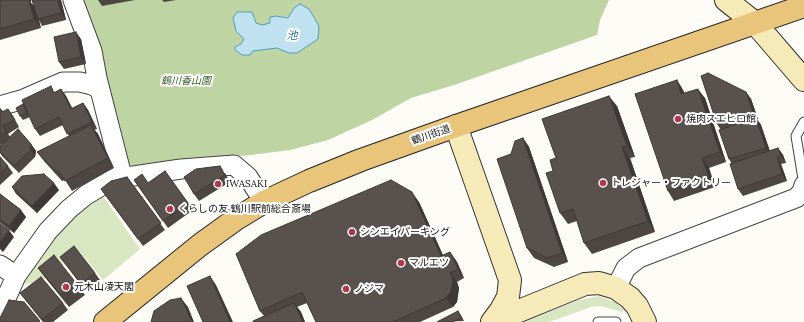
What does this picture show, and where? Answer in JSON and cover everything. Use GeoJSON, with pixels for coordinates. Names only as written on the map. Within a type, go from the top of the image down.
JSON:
{"type":"FeatureCollection","features":[{"type":"Feature","properties":{"kind":"main road","name":"鶴川街道"},"geometry":{"type":"LineString","coordinates":[[105,322],[200,245],[236,219],[264,202],[309,181],[361,160],[456,126],[804,6]]}},
{"type":"Feature","properties":{"kind":"street"},"geometry":{"type":"LineString","coordinates":[[73,0],[92,51],[99,89],[122,176]]}},
{"type":"Feature","properties":{"kind":"street"},"geometry":{"type":"LineString","coordinates":[[726,0],[755,23],[800,70]]}},
{"type":"Feature","properties":{"kind":"street"},"geometry":{"type":"LineString","coordinates":[[0,106],[24,99],[63,82],[80,82],[92,85],[99,89]]}},
{"type":"Feature","properties":{"kind":"street"},"geometry":{"type":"LineString","coordinates":[[456,126],[510,280],[508,297],[502,310],[492,322]]}},
{"type":"Feature","properties":{"kind":"street"},"geometry":{"type":"LineString","coordinates":[[0,312],[16,276],[48,232],[69,209],[86,195],[113,179],[122,176],[181,169],[234,165],[248,177],[264,202]]}},
{"type":"Feature","properties":{"kind":"street"},"geometry":{"type":"LineString","coordinates":[[616,288],[626,268],[639,258],[796,198],[802,192],[804,185]]}},
{"type":"Feature","properties":{"kind":"street"},"geometry":{"type":"LineString","coordinates":[[0,265],[16,276]]}},
{"type":"Feature","properties":{"kind":"street"},"geometry":{"type":"LineString","coordinates":[[510,280],[522,290],[535,296],[550,298]]}},
{"type":"Feature","properties":{"kind":"street"},"geometry":{"type":"LineString","coordinates":[[492,322],[550,298],[592,283],[606,284],[616,288],[637,306],[645,322]]}},
{"type":"Feature","properties":{"kind":"lane"},"geometry":{"type":"LineString","coordinates":[[804,122],[796,136],[804,185]]}},
{"type":"Feature","properties":{"kind":"lane"},"geometry":{"type":"LineString","coordinates":[[598,322],[616,322]]}},
{"type":"Feature","properties":{"kind":"green space","name":"鶴川香山園"},"geometry":{"type":"Polygon","coordinates":[[[78,0],[609,0],[600,20],[597,35],[454,85],[411,98],[372,120],[328,140],[290,150],[126,166],[78,0]]]}},
{"type":"Feature","properties":{"kind":"green space"},"geometry":{"type":"Polygon","coordinates":[[[102,195],[140,249],[103,280],[79,251],[33,288],[30,283],[22,284],[54,238],[73,216],[102,195]]]}},
{"type":"Feature","properties":{"kind":"green space"},"geometry":{"type":"Polygon","coordinates":[[[599,296],[615,302],[624,310],[622,312],[601,306],[591,307],[549,322],[525,322],[579,300],[599,296]]]}},
{"type":"Feature","properties":{"kind":"water","name":"池"},"geometry":{"type":"Polygon","coordinates":[[[300,4],[309,9],[319,26],[318,39],[297,53],[289,53],[277,48],[253,51],[250,55],[242,55],[235,50],[235,47],[241,44],[244,39],[236,31],[233,18],[237,12],[252,12],[256,23],[262,25],[270,23],[270,17],[276,16],[288,18],[294,8],[300,4]]]}},
{"type":"Feature","properties":{"kind":"building"},"geometry":{"type":"Polygon","coordinates":[[[0,0],[29,0],[34,19],[0,29],[0,0]]]}},
{"type":"Feature","properties":{"kind":"building"},"geometry":{"type":"Polygon","coordinates":[[[32,0],[58,0],[61,13],[38,19],[32,0]]]}},
{"type":"Feature","properties":{"kind":"building"},"geometry":{"type":"Polygon","coordinates":[[[76,32],[81,57],[59,62],[54,37],[76,32]]]}},
{"type":"Feature","properties":{"kind":"building"},"geometry":{"type":"Polygon","coordinates":[[[708,73],[746,92],[753,112],[717,124],[701,76],[708,73]]]}},
{"type":"Feature","properties":{"kind":"building"},"geometry":{"type":"Polygon","coordinates":[[[677,80],[681,94],[698,89],[720,152],[702,158],[709,178],[668,191],[635,94],[677,80]]]}},
{"type":"Feature","properties":{"kind":"building"},"geometry":{"type":"Polygon","coordinates":[[[51,86],[54,93],[61,89],[71,109],[83,103],[92,122],[67,134],[59,117],[35,129],[22,100],[51,86]]]}},
{"type":"Feature","properties":{"kind":"building"},"geometry":{"type":"Polygon","coordinates":[[[609,96],[627,146],[622,147],[648,221],[584,243],[573,209],[560,213],[546,173],[553,171],[550,160],[556,158],[542,119],[609,96]]]}},
{"type":"Feature","properties":{"kind":"building"},"geometry":{"type":"Polygon","coordinates":[[[23,104],[27,113],[20,116],[16,108],[23,104]]]}},
{"type":"Feature","properties":{"kind":"building"},"geometry":{"type":"Polygon","coordinates":[[[0,109],[2,112],[8,109],[15,120],[3,126],[6,132],[0,135],[0,109]]]}},
{"type":"Feature","properties":{"kind":"building"},"geometry":{"type":"Polygon","coordinates":[[[756,118],[766,148],[729,159],[719,130],[756,118]]]}},
{"type":"Feature","properties":{"kind":"building"},"geometry":{"type":"Polygon","coordinates":[[[91,125],[108,158],[65,181],[59,171],[56,172],[37,152],[91,125]]]}},
{"type":"Feature","properties":{"kind":"building"},"geometry":{"type":"Polygon","coordinates":[[[18,129],[31,144],[31,150],[14,166],[0,152],[0,146],[18,129]]]}},
{"type":"Feature","properties":{"kind":"building"},"geometry":{"type":"Polygon","coordinates":[[[523,138],[562,253],[547,258],[527,248],[497,159],[511,154],[515,141],[523,138]]]}},
{"type":"Feature","properties":{"kind":"building"},"geometry":{"type":"Polygon","coordinates":[[[778,148],[781,156],[777,157],[782,174],[738,189],[730,164],[778,148]]]}},
{"type":"Feature","properties":{"kind":"building"},"geometry":{"type":"Polygon","coordinates":[[[0,157],[8,166],[0,174],[0,157]]]}},
{"type":"Feature","properties":{"kind":"building"},"geometry":{"type":"Polygon","coordinates":[[[220,166],[225,175],[194,194],[184,177],[196,169],[220,166]]]}},
{"type":"Feature","properties":{"kind":"building"},"geometry":{"type":"Polygon","coordinates":[[[165,171],[188,203],[163,221],[134,180],[142,174],[148,183],[165,171]]]}},
{"type":"Feature","properties":{"kind":"building"},"geometry":{"type":"Polygon","coordinates":[[[44,174],[54,183],[32,206],[12,187],[22,176],[44,174]]]}},
{"type":"Feature","properties":{"kind":"building"},"geometry":{"type":"Polygon","coordinates":[[[127,177],[161,223],[138,239],[101,189],[111,181],[127,177]]]}},
{"type":"Feature","properties":{"kind":"building"},"geometry":{"type":"Polygon","coordinates":[[[391,180],[412,192],[441,256],[450,252],[458,269],[450,273],[453,279],[451,292],[446,298],[393,322],[316,322],[302,292],[260,311],[236,254],[261,235],[391,180]]]}},
{"type":"Feature","properties":{"kind":"building"},"geometry":{"type":"Polygon","coordinates":[[[0,194],[21,210],[9,226],[0,219],[0,194]]]}},
{"type":"Feature","properties":{"kind":"building"},"geometry":{"type":"Polygon","coordinates":[[[0,224],[9,230],[0,242],[0,224]]]}},
{"type":"Feature","properties":{"kind":"building"},"geometry":{"type":"Polygon","coordinates":[[[74,246],[95,273],[81,284],[60,257],[74,246]]]}},
{"type":"Feature","properties":{"kind":"building"},"geometry":{"type":"Polygon","coordinates":[[[54,255],[76,283],[61,295],[38,268],[54,255]]]}},
{"type":"Feature","properties":{"kind":"building"},"geometry":{"type":"Polygon","coordinates":[[[210,276],[230,322],[203,322],[187,286],[210,276]]]}},
{"type":"Feature","properties":{"kind":"building"},"geometry":{"type":"Polygon","coordinates":[[[41,277],[63,303],[42,320],[20,293],[41,277]]]}},
{"type":"Feature","properties":{"kind":"building"},"geometry":{"type":"Polygon","coordinates":[[[181,298],[192,322],[151,322],[154,311],[170,300],[181,298]]]}},
{"type":"Feature","properties":{"kind":"building"},"geometry":{"type":"Polygon","coordinates":[[[9,300],[24,302],[40,321],[0,322],[0,318],[9,300]]]}},
{"type":"Feature","properties":{"kind":"building"},"geometry":{"type":"Polygon","coordinates":[[[294,303],[303,322],[253,322],[253,321],[294,303]]]}},
{"type":"Feature","properties":{"kind":"building"},"geometry":{"type":"Polygon","coordinates":[[[458,311],[461,318],[452,322],[437,322],[458,311]]]}},
{"type":"Feature","properties":{"kind":"place","name":"焼肉スエヒロ館"},"geometry":{"type":"Point","coordinates":[678,119]}},
{"type":"Feature","properties":{"kind":"place","name":"トレジャー・ファクトリー"},"geometry":{"type":"Point","coordinates":[603,183]}},
{"type":"Feature","properties":{"kind":"place","name":"IWASAKI"},"geometry":{"type":"Point","coordinates":[218,184]}},
{"type":"Feature","properties":{"kind":"place","name":"くらしの友 鶴川駅前総合斎場"},"geometry":{"type":"Point","coordinates":[170,209]}},
{"type":"Feature","properties":{"kind":"place","name":"シンエイパーキング"},"geometry":{"type":"Point","coordinates":[352,232]}},
{"type":"Feature","properties":{"kind":"place","name":"マルエツ"},"geometry":{"type":"Point","coordinates":[401,263]}},
{"type":"Feature","properties":{"kind":"place","name":"元木山凌天閣"},"geometry":{"type":"Point","coordinates":[66,287]}},
{"type":"Feature","properties":{"kind":"place","name":"ノジマ"},"geometry":{"type":"Point","coordinates":[346,289]}}]}
